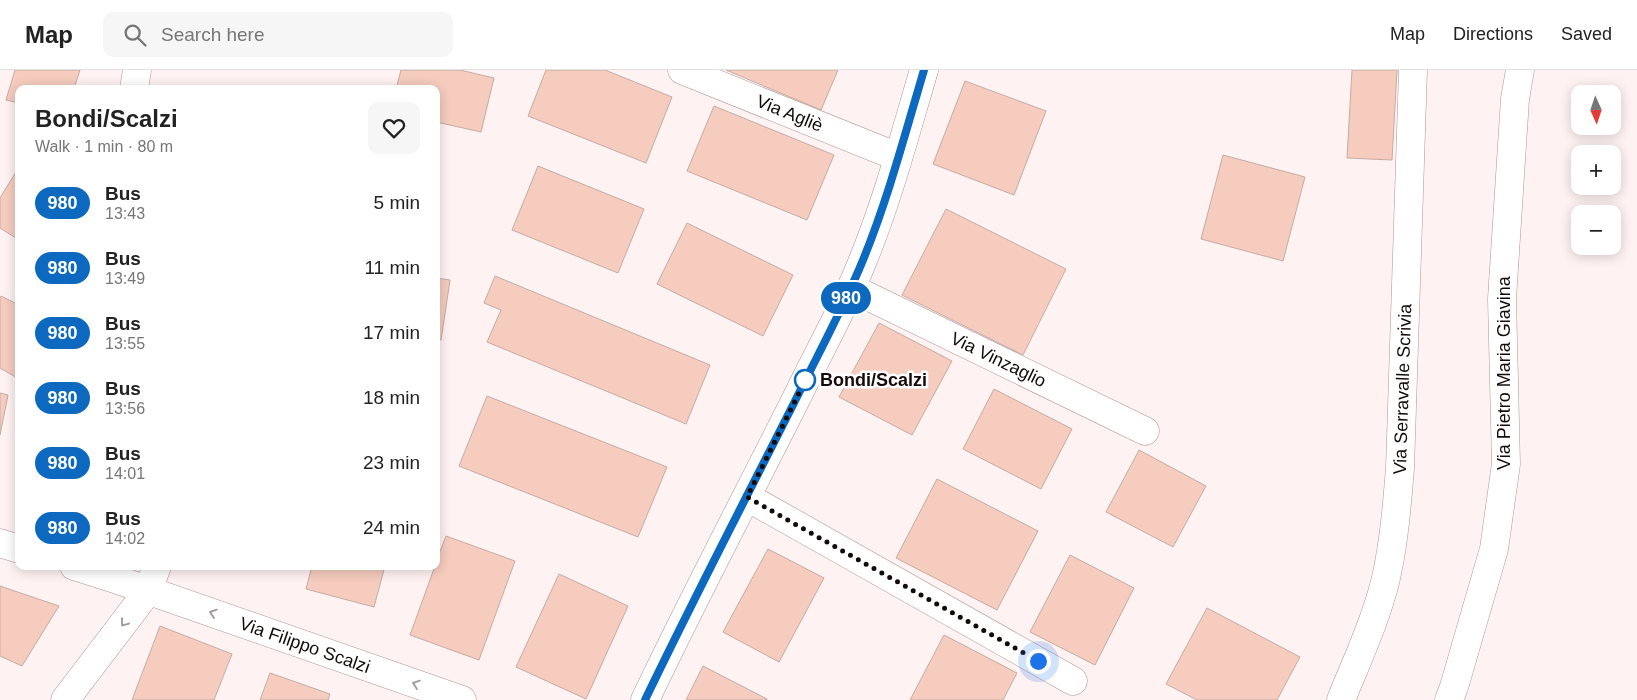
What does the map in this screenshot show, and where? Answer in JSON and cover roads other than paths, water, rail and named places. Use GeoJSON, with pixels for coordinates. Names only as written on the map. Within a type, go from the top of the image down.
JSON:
{"type":"FeatureCollection","features":[{"type":"Feature","properties":{"kind":"street"},"geometry":{"type":"LineString","coordinates":[[135,85],[137,70]]}},
{"type":"Feature","properties":{"kind":"street","name":"Via Agliè"},"geometry":{"type":"LineString","coordinates":[[682,70],[898,157]]}},
{"type":"Feature","properties":{"kind":"street"},"geometry":{"type":"LineString","coordinates":[[645,700],[678,629],[747,497],[851,288],[869,245],[924,70]]}},
{"type":"Feature","properties":{"kind":"street","name":"Via Serravalle Scrivia"},"geometry":{"type":"LineString","coordinates":[[1341,700],[1373,620],[1386,579],[1397,520],[1413,70]]}},
{"type":"Feature","properties":{"kind":"street","name":"Via Pietro Maria Giavina"},"geometry":{"type":"LineString","coordinates":[[1448,700],[1457,678],[1494,549],[1506,464],[1502,299],[1515,100],[1520,70]]}},
{"type":"Feature","properties":{"kind":"street","name":"Via Vinzaglio"},"geometry":{"type":"LineString","coordinates":[[851,288],[1145,431]]}},
{"type":"Feature","properties":{"kind":"street"},"geometry":{"type":"LineString","coordinates":[[747,497],[1073,681]]}},
{"type":"Feature","properties":{"kind":"street"},"geometry":{"type":"LineString","coordinates":[[0,543],[15,548]]}},
{"type":"Feature","properties":{"kind":"street","name":"Via Filippo Scalzi"},"geometry":{"type":"LineString","coordinates":[[100,570],[152,578],[462,700]]}},
{"type":"Feature","properties":{"kind":"street"},"geometry":{"type":"LineString","coordinates":[[65,700],[152,578]]}},
{"type":"Feature","properties":{"kind":"place","name":"Bondi/Scalzi"},"geometry":{"type":"Point","coordinates":[805,380]}}]}
